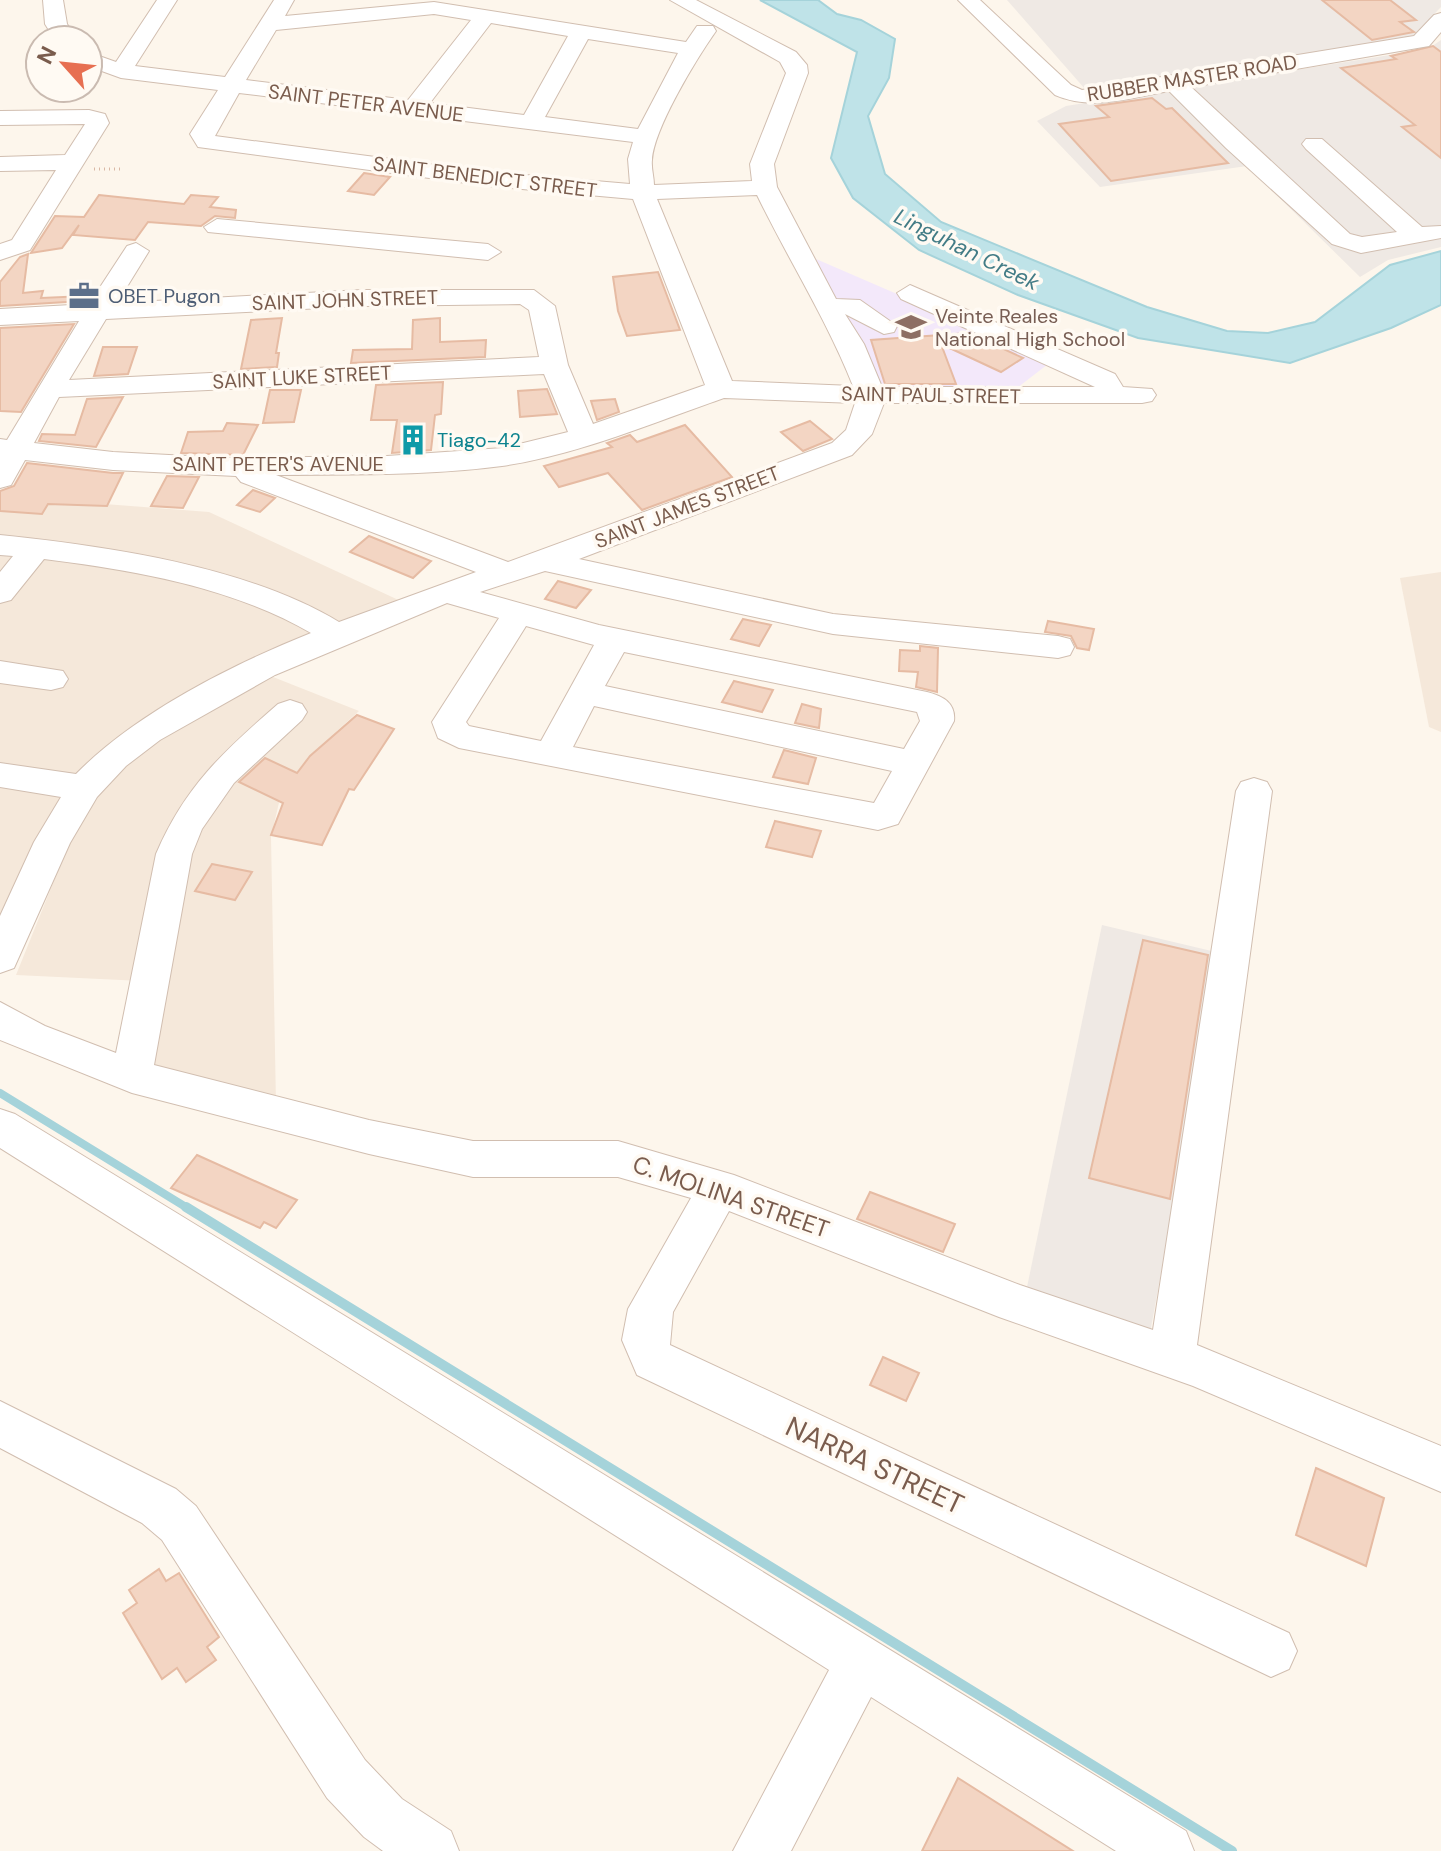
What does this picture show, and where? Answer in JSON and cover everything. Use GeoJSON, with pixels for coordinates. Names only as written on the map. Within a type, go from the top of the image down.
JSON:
{"type":"FeatureCollection","features":[{"type":"Feature","properties":{"kind":"street"},"geometry":{"type":"LineString","coordinates":[[53,0],[56,24]]}},
{"type":"Feature","properties":{"kind":"street"},"geometry":{"type":"LineString","coordinates":[[121,71],[167,0]]}},
{"type":"Feature","properties":{"kind":"street"},"geometry":{"type":"LineString","coordinates":[[234,86],[284,0]]}},
{"type":"Feature","properties":{"kind":"street"},"geometry":{"type":"LineString","coordinates":[[680,0],[788,57],[796,65],[797,73],[762,164],[765,187],[829,307],[871,395]]}},
{"type":"Feature","properties":{"kind":"street","name":"RUBBER MASTER ROAD"},"geometry":{"type":"LineString","coordinates":[[968,0],[1063,90],[1079,97],[1101,96],[1421,41],[1441,19]]}},
{"type":"Feature","properties":{"kind":"street"},"geometry":{"type":"LineString","coordinates":[[1424,0],[1441,9]]}},
{"type":"Feature","properties":{"kind":"street"},"geometry":{"type":"LineString","coordinates":[[270,24],[418,8],[691,49]]}},
{"type":"Feature","properties":{"kind":"street"},"geometry":{"type":"LineString","coordinates":[[413,109],[485,17]]}},
{"type":"Feature","properties":{"kind":"street"},"geometry":{"type":"LineString","coordinates":[[715,21],[691,49],[646,137],[640,159],[643,194],[721,389]]}},
{"type":"Feature","properties":{"kind":"street"},"geometry":{"type":"LineString","coordinates":[[530,124],[581,32]]}},
{"type":"Feature","properties":{"kind":"street","name":"SAINT PETER AVENUE"},"geometry":{"type":"LineString","coordinates":[[104,65],[121,71],[646,137]]}},
{"type":"Feature","properties":{"kind":"street"},"geometry":{"type":"LineString","coordinates":[[1174,83],[1234,143],[1341,239],[1361,245],[1429,234]]}},
{"type":"Feature","properties":{"kind":"street","name":"SAINT BENEDICT STREET"},"geometry":{"type":"LineString","coordinates":[[234,86],[202,134],[206,142],[532,185],[643,194],[708,194],[765,187]]}},
{"type":"Feature","properties":{"kind":"street"},"geometry":{"type":"LineString","coordinates":[[0,118],[97,119],[73,162],[11,248]]}},
{"type":"Feature","properties":{"kind":"street"},"geometry":{"type":"LineString","coordinates":[[1314,144],[1429,234]]}},
{"type":"Feature","properties":{"kind":"street"},"geometry":{"type":"LineString","coordinates":[[0,164],[73,162]]}},
{"type":"Feature","properties":{"kind":"street"},"geometry":{"type":"LineString","coordinates":[[217,227],[383,245],[488,252]]}},
{"type":"Feature","properties":{"kind":"street"},"geometry":{"type":"LineString","coordinates":[[362,298],[383,245]]}},
{"type":"Feature","properties":{"kind":"street"},"geometry":{"type":"LineString","coordinates":[[0,479],[8,450],[136,251]]}},
{"type":"Feature","properties":{"kind":"street"},"geometry":{"type":"LineString","coordinates":[[910,293],[1105,380],[1109,387],[1103,395]]}},
{"type":"Feature","properties":{"kind":"street","name":"SAINT JOHN STREET"},"geometry":{"type":"LineString","coordinates":[[0,317],[362,298],[525,296],[542,306],[554,365]]}},
{"type":"Feature","properties":{"kind":"street"},"geometry":{"type":"LineString","coordinates":[[829,307],[851,306],[884,326]]}},
{"type":"Feature","properties":{"kind":"street"},"geometry":{"type":"LineString","coordinates":[[554,365],[584,437]]}},
{"type":"Feature","properties":{"kind":"street","name":"SAINT LUKE STREET"},"geometry":{"type":"LineString","coordinates":[[49,389],[554,365]]}},
{"type":"Feature","properties":{"kind":"street","name":"SAINT PAUL STREET"},"geometry":{"type":"LineString","coordinates":[[721,389],[871,395],[1142,395]]}},
{"type":"Feature","properties":{"kind":"street","name":"SAINT PETER'S AVENUE"},"geometry":{"type":"LineString","coordinates":[[8,450],[225,467],[387,465],[503,457],[584,437],[721,389]]}},
{"type":"Feature","properties":{"kind":"street","name":"SAINT JAMES STREET"},"geometry":{"type":"LineString","coordinates":[[337,636],[445,592],[544,561],[842,449],[858,434],[867,417],[871,395]]}},
{"type":"Feature","properties":{"kind":"street"},"geometry":{"type":"LineString","coordinates":[[225,467],[506,572]]}},
{"type":"Feature","properties":{"kind":"street"},"geometry":{"type":"LineString","coordinates":[[0,545],[119,558],[185,574],[297,613],[337,636]]}},
{"type":"Feature","properties":{"kind":"street"},"geometry":{"type":"LineString","coordinates":[[0,593],[36,548]]}},
{"type":"Feature","properties":{"kind":"street"},"geometry":{"type":"LineString","coordinates":[[544,561],[833,624],[1058,647]]}},
{"type":"Feature","properties":{"kind":"street"},"geometry":{"type":"LineString","coordinates":[[445,592],[517,615],[614,639],[927,703],[938,711],[937,721],[885,815],[878,817],[459,736],[450,730],[449,722],[517,615]]}},
{"type":"Feature","properties":{"kind":"street"},"geometry":{"type":"LineString","coordinates":[[0,958],[52,842],[84,788],[114,757],[148,732],[263,667],[337,636]]}},
{"type":"Feature","properties":{"kind":"street"},"geometry":{"type":"LineString","coordinates":[[551,755],[614,639]]}},
{"type":"Feature","properties":{"kind":"street"},"geometry":{"type":"LineString","coordinates":[[0,672],[51,679]]}},
{"type":"Feature","properties":{"kind":"street"},"geometry":{"type":"LineString","coordinates":[[584,693],[913,763]]}},
{"type":"Feature","properties":{"kind":"street"},"geometry":{"type":"LineString","coordinates":[[132,1076],[174,854],[187,819],[208,786],[290,712]]}},
{"type":"Feature","properties":{"kind":"street"},"geometry":{"type":"LineString","coordinates":[[0,775],[84,788]]}},
{"type":"Feature","properties":{"kind":"street"},"geometry":{"type":"LineString","coordinates":[[1172,1358],[1254,791]]}},
{"type":"Feature","properties":{"kind":"street","name":"C. MOLINA STREET"},"geometry":{"type":"LineString","coordinates":[[0,1018],[8,1026],[31,1037],[132,1076],[309,1123],[473,1159],[618,1159],[719,1188],[1030,1308],[1172,1358],[1441,1469]]}},
{"type":"Feature","properties":{"kind":"street"},"geometry":{"type":"LineString","coordinates":[[0,1126],[1166,1851]]}},
{"type":"Feature","properties":{"kind":"street","name":"NARRA STREET"},"geometry":{"type":"LineString","coordinates":[[719,1188],[651,1309],[645,1340],[653,1360],[1271,1651]]}},
{"type":"Feature","properties":{"kind":"street"},"geometry":{"type":"LineString","coordinates":[[0,1423],[147,1499],[179,1523],[346,1779],[383,1818],[431,1851]]}},
{"type":"Feature","properties":{"kind":"street"},"geometry":{"type":"LineString","coordinates":[[761,1851],[862,1661]]}},
{"type":"Feature","properties":{"kind":"shaded area"},"geometry":{"type":"Polygon","coordinates":[[[1007,0],[1441,0],[1441,7],[1412,37],[1085,89],[1007,0]]]}},
{"type":"Feature","properties":{"kind":"shaded area"},"geometry":{"type":"Polygon","coordinates":[[[1441,40],[1441,247],[1388,260],[1360,277],[1247,166],[1100,187],[1037,121],[1066,106],[1428,49],[1441,40]]]}},
{"type":"Feature","properties":{"kind":"shaded area","name":"Veinte Reales National High School"},"geometry":{"type":"Polygon","coordinates":[[[816,259],[1052,361],[1013,391],[874,392],[854,337],[816,259]]]}},
{"type":"Feature","properties":{"kind":"shaded area"},"geometry":{"type":"Polygon","coordinates":[[[0,496],[209,512],[405,603],[305,637],[160,708],[81,770],[0,925],[0,496]]]}},
{"type":"Feature","properties":{"kind":"shaded area"},"geometry":{"type":"Polygon","coordinates":[[[1441,572],[1441,732],[1429,727],[1400,578],[1441,572]]]}},
{"type":"Feature","properties":{"kind":"shaded area"},"geometry":{"type":"Polygon","coordinates":[[[268,675],[359,711],[308,757],[281,794],[271,837],[276,1104],[142,1066],[163,982],[16,975],[78,821],[114,772],[152,740],[268,675]]]}},
{"type":"Feature","properties":{"kind":"shaded area"},"geometry":{"type":"Polygon","coordinates":[[[1102,925],[1220,953],[1150,1333],[1026,1292],[1102,925]]]}},
{"type":"Feature","properties":{"kind":"water","name":"Linguhan Creek"},"geometry":{"type":"Polygon","coordinates":[[[760,0],[818,0],[837,14],[861,20],[895,39],[889,78],[868,116],[885,174],[941,222],[1147,307],[1227,331],[1268,333],[1315,322],[1390,265],[1441,251],[1441,305],[1391,328],[1290,363],[1138,338],[1018,295],[919,250],[853,198],[831,158],[857,52],[760,0]]]}},
{"type":"Feature","properties":{"kind":"building"},"geometry":{"type":"Polygon","coordinates":[[[1322,0],[1390,0],[1416,20],[1400,22],[1414,32],[1372,40],[1322,0]]]}},
{"type":"Feature","properties":{"kind":"building"},"geometry":{"type":"Polygon","coordinates":[[[1433,46],[1441,52],[1441,158],[1402,127],[1415,125],[1341,68],[1396,59],[1391,56],[1433,46]]]}},
{"type":"Feature","properties":{"kind":"building"},"geometry":{"type":"Polygon","coordinates":[[[1152,98],[1166,109],[1172,108],[1228,163],[1111,181],[1059,124],[1109,117],[1096,106],[1152,98]]]}},
{"type":"Feature","properties":{"kind":"building"},"geometry":{"type":"Polygon","coordinates":[[[364,173],[390,177],[374,195],[348,191],[364,173]]]}},
{"type":"Feature","properties":{"kind":"building"},"geometry":{"type":"Polygon","coordinates":[[[99,195],[184,204],[191,195],[218,197],[210,207],[236,210],[235,218],[215,216],[201,226],[148,222],[135,240],[73,235],[79,225],[62,248],[31,253],[55,216],[84,217],[99,195]]]}},
{"type":"Feature","properties":{"kind":"building"},"geometry":{"type":"Polygon","coordinates":[[[28,254],[23,293],[43,291],[41,298],[85,296],[83,301],[0,306],[0,282],[20,257],[28,254]]]}},
{"type":"Feature","properties":{"kind":"building"},"geometry":{"type":"Polygon","coordinates":[[[658,272],[680,330],[627,336],[618,311],[613,277],[658,272]]]}},
{"type":"Feature","properties":{"kind":"building"},"geometry":{"type":"Polygon","coordinates":[[[282,318],[276,353],[279,353],[277,367],[241,369],[251,320],[282,318]]]}},
{"type":"Feature","properties":{"kind":"building"},"geometry":{"type":"Polygon","coordinates":[[[440,318],[440,342],[486,340],[485,357],[351,363],[353,350],[412,349],[413,320],[440,318]]]}},
{"type":"Feature","properties":{"kind":"building"},"geometry":{"type":"Polygon","coordinates":[[[74,324],[21,412],[0,411],[0,328],[74,324]]]}},
{"type":"Feature","properties":{"kind":"building"},"geometry":{"type":"Polygon","coordinates":[[[969,333],[1023,358],[1001,372],[941,344],[956,384],[885,384],[871,340],[969,333]]]}},
{"type":"Feature","properties":{"kind":"building"},"geometry":{"type":"Polygon","coordinates":[[[103,347],[137,347],[128,374],[94,376],[103,347]]]}},
{"type":"Feature","properties":{"kind":"building"},"geometry":{"type":"Polygon","coordinates":[[[443,382],[441,414],[435,415],[431,450],[392,453],[397,420],[371,420],[376,385],[443,382]]]}},
{"type":"Feature","properties":{"kind":"building"},"geometry":{"type":"Polygon","coordinates":[[[547,389],[557,414],[520,417],[518,391],[547,389]]]}},
{"type":"Feature","properties":{"kind":"building"},"geometry":{"type":"Polygon","coordinates":[[[270,390],[301,390],[294,422],[263,423],[270,390]]]}},
{"type":"Feature","properties":{"kind":"building"},"geometry":{"type":"Polygon","coordinates":[[[123,397],[96,447],[39,441],[42,434],[75,435],[87,399],[123,397]]]}},
{"type":"Feature","properties":{"kind":"building"},"geometry":{"type":"Polygon","coordinates":[[[615,399],[619,412],[597,420],[591,401],[615,399]]]}},
{"type":"Feature","properties":{"kind":"building"},"geometry":{"type":"Polygon","coordinates":[[[810,421],[832,439],[803,451],[781,432],[810,421]]]}},
{"type":"Feature","properties":{"kind":"building"},"geometry":{"type":"Polygon","coordinates":[[[227,423],[258,425],[243,455],[181,453],[188,432],[223,431],[227,423]]]}},
{"type":"Feature","properties":{"kind":"building"},"geometry":{"type":"Polygon","coordinates":[[[685,425],[732,477],[642,510],[608,473],[559,487],[544,466],[612,447],[607,443],[630,435],[637,442],[685,425]]]}},
{"type":"Feature","properties":{"kind":"building"},"geometry":{"type":"Polygon","coordinates":[[[27,463],[123,473],[107,506],[48,504],[42,514],[0,511],[0,491],[14,486],[27,463]]]}},
{"type":"Feature","properties":{"kind":"building"},"geometry":{"type":"Polygon","coordinates":[[[167,476],[199,477],[183,508],[151,506],[167,476]]]}},
{"type":"Feature","properties":{"kind":"building"},"geometry":{"type":"Polygon","coordinates":[[[253,490],[275,498],[260,512],[237,505],[253,490]]]}},
{"type":"Feature","properties":{"kind":"building"},"geometry":{"type":"Polygon","coordinates":[[[369,536],[431,561],[413,578],[350,552],[369,536]]]}},
{"type":"Feature","properties":{"kind":"building"},"geometry":{"type":"Polygon","coordinates":[[[558,581],[591,590],[576,608],[545,599],[558,581]]]}},
{"type":"Feature","properties":{"kind":"building"},"geometry":{"type":"Polygon","coordinates":[[[743,619],[771,625],[759,646],[731,639],[743,619]]]}},
{"type":"Feature","properties":{"kind":"building"},"geometry":{"type":"Polygon","coordinates":[[[1048,621],[1094,629],[1089,650],[1077,648],[1071,636],[1045,632],[1048,621]]]}},
{"type":"Feature","properties":{"kind":"building"},"geometry":{"type":"Polygon","coordinates":[[[920,646],[938,648],[937,692],[916,687],[918,672],[899,671],[900,650],[920,651],[920,646]]]}},
{"type":"Feature","properties":{"kind":"building"},"geometry":{"type":"Polygon","coordinates":[[[734,681],[773,690],[762,712],[722,702],[734,681]]]}},
{"type":"Feature","properties":{"kind":"building"},"geometry":{"type":"Polygon","coordinates":[[[802,704],[821,709],[819,728],[795,723],[802,704]]]}},
{"type":"Feature","properties":{"kind":"building"},"geometry":{"type":"Polygon","coordinates":[[[357,715],[394,729],[354,790],[349,789],[322,845],[271,835],[283,803],[239,782],[265,758],[297,773],[310,756],[357,715]]]}},
{"type":"Feature","properties":{"kind":"building"},"geometry":{"type":"Polygon","coordinates":[[[784,750],[816,758],[808,784],[773,777],[784,750]]]}},
{"type":"Feature","properties":{"kind":"building"},"geometry":{"type":"Polygon","coordinates":[[[775,821],[821,831],[812,857],[766,847],[775,821]]]}},
{"type":"Feature","properties":{"kind":"building"},"geometry":{"type":"Polygon","coordinates":[[[212,864],[252,872],[235,900],[195,891],[212,864]]]}},
{"type":"Feature","properties":{"kind":"building"},"geometry":{"type":"Polygon","coordinates":[[[1143,940],[1208,955],[1170,1199],[1089,1178],[1143,940]]]}},
{"type":"Feature","properties":{"kind":"building"},"geometry":{"type":"Polygon","coordinates":[[[197,1155],[297,1200],[276,1228],[264,1222],[260,1228],[171,1188],[197,1155]]]}},
{"type":"Feature","properties":{"kind":"building"},"geometry":{"type":"Polygon","coordinates":[[[870,1192],[955,1224],[943,1252],[857,1219],[870,1192]]]}},
{"type":"Feature","properties":{"kind":"building"},"geometry":{"type":"Polygon","coordinates":[[[883,1357],[919,1373],[906,1401],[870,1385],[883,1357]]]}},
{"type":"Feature","properties":{"kind":"building"},"geometry":{"type":"Polygon","coordinates":[[[1316,1468],[1384,1498],[1366,1566],[1296,1535],[1316,1468]]]}},
{"type":"Feature","properties":{"kind":"building"},"geometry":{"type":"Polygon","coordinates":[[[159,1569],[166,1581],[179,1573],[219,1637],[207,1647],[216,1660],[186,1682],[177,1668],[162,1679],[123,1613],[137,1603],[129,1590],[159,1569]]]}},
{"type":"Feature","properties":{"kind":"building"},"geometry":{"type":"Polygon","coordinates":[[[958,1778],[1073,1851],[922,1851],[958,1778]]]}},
{"type":"Feature","properties":{"kind":"waterway"},"geometry":{"type":"LineString","coordinates":[[0,1093],[189,1209]]}},
{"type":"Feature","properties":{"kind":"waterway"},"geometry":{"type":"LineString","coordinates":[[186,1207],[1232,1851]]}},
{"type":"Feature","properties":{"kind":"place","name":"OBET Pugon"},"geometry":{"type":"Point","coordinates":[84,296]}},
{"type":"Feature","properties":{"kind":"place","name":"Veinte Reales National High School"},"geometry":{"type":"Point","coordinates":[911,327]}},
{"type":"Feature","properties":{"kind":"place","name":"Tiago-42"},"geometry":{"type":"Point","coordinates":[413,440]}}]}
